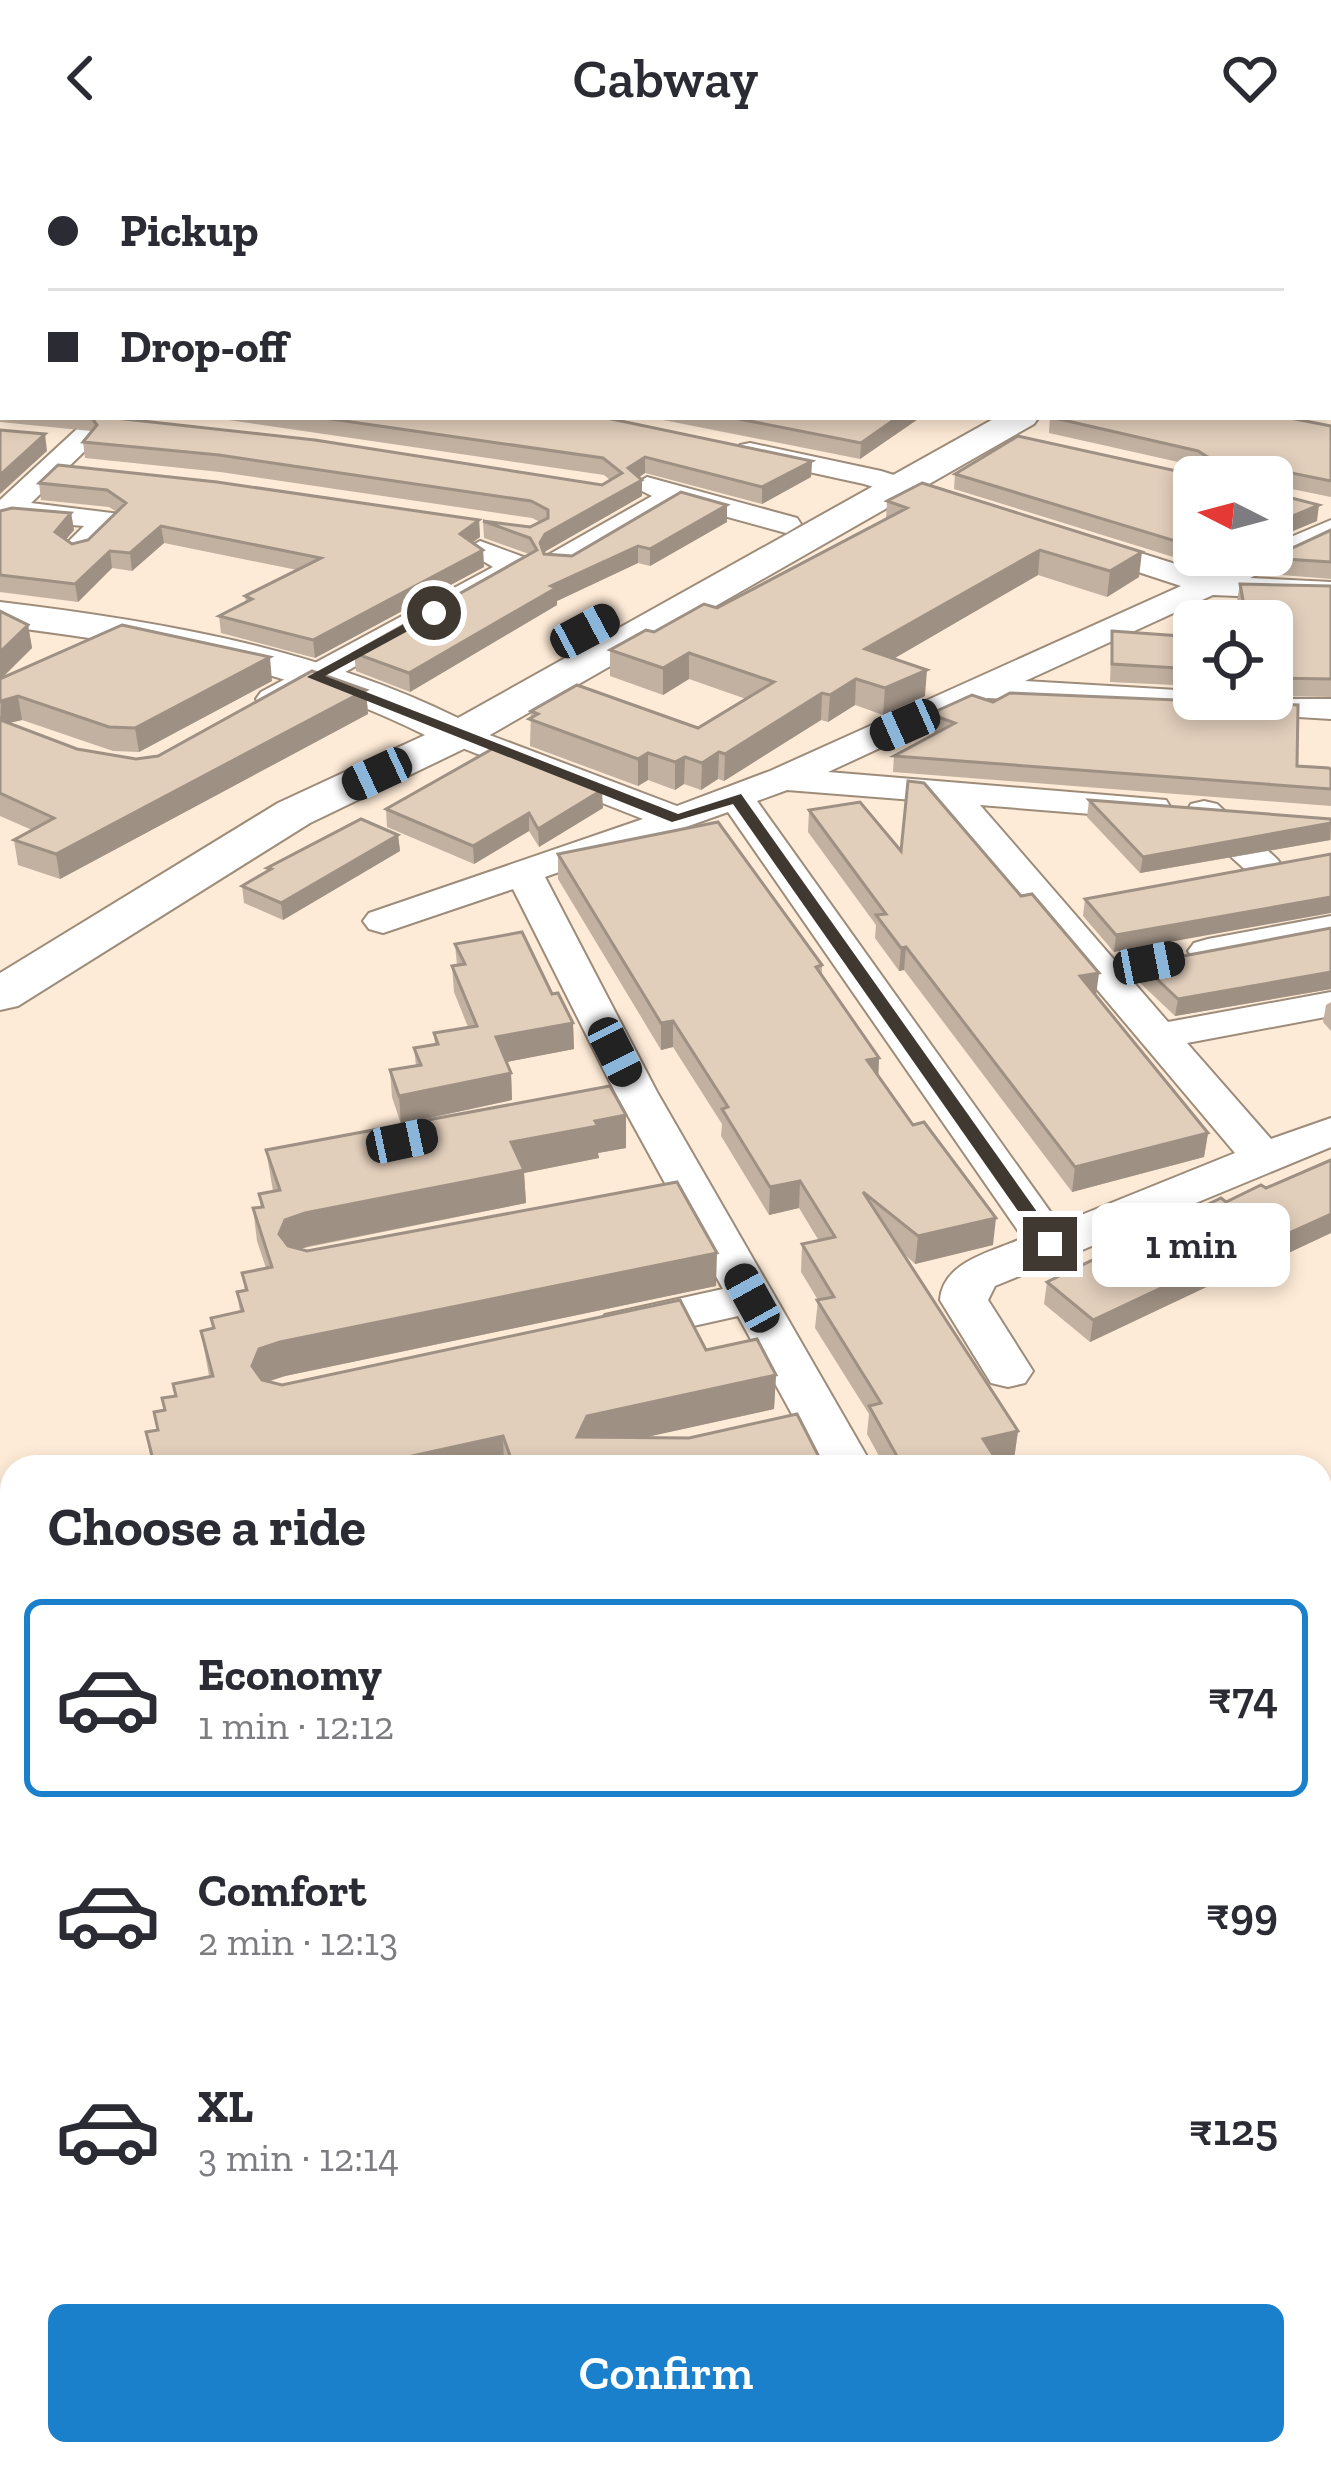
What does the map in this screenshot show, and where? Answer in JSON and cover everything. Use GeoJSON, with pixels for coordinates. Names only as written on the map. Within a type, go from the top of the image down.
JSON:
{"type":"FeatureCollection","features":[{"type":"Feature","properties":{"kind":"street"},"geometry":{"type":"LineString","coordinates":[[3,513],[112,420]]}},
{"type":"Feature","properties":{"kind":"street"},"geometry":{"type":"LineString","coordinates":[[0,995],[295,813],[787,524],[1009,427]]}},
{"type":"Feature","properties":{"kind":"street"},"geometry":{"type":"LineString","coordinates":[[41,437],[82,441]]}},
{"type":"Feature","properties":{"kind":"street"},"geometry":{"type":"LineString","coordinates":[[718,445],[887,482],[968,508]]}},
{"type":"Feature","properties":{"kind":"street"},"geometry":{"type":"LineString","coordinates":[[52,468],[100,473]]}},
{"type":"Feature","properties":{"kind":"street"},"geometry":{"type":"LineString","coordinates":[[0,971],[887,482]]}},
{"type":"Feature","properties":{"kind":"street"},"geometry":{"type":"LineString","coordinates":[[560,562],[662,490],[787,524]]}},
{"type":"Feature","properties":{"kind":"street"},"geometry":{"type":"LineString","coordinates":[[3,513],[109,520],[77,548]]}},
{"type":"Feature","properties":{"kind":"street"},"geometry":{"type":"LineString","coordinates":[[747,813],[783,779],[1210,585],[1324,515]]}},
{"type":"Feature","properties":{"kind":"street"},"geometry":{"type":"LineString","coordinates":[[251,711],[518,566],[472,536],[508,528]]}},
{"type":"Feature","properties":{"kind":"street"},"geometry":{"type":"LineString","coordinates":[[1056,536],[1210,585],[1331,591]]}},
{"type":"Feature","properties":{"kind":"street"},"geometry":{"type":"LineString","coordinates":[[0,614],[163,635],[314,677],[677,819]]}},
{"type":"Feature","properties":{"kind":"street"},"geometry":{"type":"LineString","coordinates":[[987,688],[1331,710]]}},
{"type":"Feature","properties":{"kind":"street"},"geometry":{"type":"LineString","coordinates":[[783,779],[1268,816]]}},
{"type":"Feature","properties":{"kind":"street"},"geometry":{"type":"LineString","coordinates":[[383,921],[677,819],[747,813],[852,785]]}},
{"type":"Feature","properties":{"kind":"street"},"geometry":{"type":"LineString","coordinates":[[952,795],[1263,1158]]}},
{"type":"Feature","properties":{"kind":"street"},"geometry":{"type":"LineString","coordinates":[[1204,812],[1264,867]]}},
{"type":"Feature","properties":{"kind":"street"},"geometry":{"type":"LineString","coordinates":[[747,813],[1050,1244]]}},
{"type":"Feature","properties":{"kind":"street"},"geometry":{"type":"LineString","coordinates":[[1221,875],[1309,860]]}},
{"type":"Feature","properties":{"kind":"street"},"geometry":{"type":"LineString","coordinates":[[525,874],[636,1091],[668,1193],[752,1298],[800,1426],[833,1455]]}},
{"type":"Feature","properties":{"kind":"street"},"geometry":{"type":"LineString","coordinates":[[1047,906],[1090,898]]}},
{"type":"Feature","properties":{"kind":"street"},"geometry":{"type":"LineString","coordinates":[[1103,971],[1331,928]]}},
{"type":"Feature","properties":{"kind":"street"},"geometry":{"type":"LineString","coordinates":[[1158,1036],[1331,1004]]}},
{"type":"Feature","properties":{"kind":"street"},"geometry":{"type":"LineString","coordinates":[[589,1101],[636,1091]]}},
{"type":"Feature","properties":{"kind":"street"},"geometry":{"type":"LineString","coordinates":[[1008,1371],[964,1300],[964,1286],[978,1275],[1331,1131]]}},
{"type":"Feature","properties":{"kind":"street"},"geometry":{"type":"LineString","coordinates":[[589,1333],[752,1298]]}},
{"type":"Feature","properties":{"kind":"building"},"geometry":{"type":"Polygon","coordinates":[[[93,420],[133,420],[315,440],[602,485],[622,473],[603,458],[338,420],[616,420],[812,461],[762,487],[645,457],[628,468],[642,480],[545,534],[540,543],[544,554],[572,556],[681,492],[727,505],[650,549],[638,546],[551,586],[556,588],[409,673],[354,653],[537,550],[530,538],[483,521],[530,527],[548,518],[548,510],[531,501],[219,455],[83,442],[97,425],[93,420]]]}},
{"type":"Feature","properties":{"kind":"building"},"geometry":{"type":"Polygon","coordinates":[[[744,420],[894,420],[861,443],[744,420]]]}},
{"type":"Feature","properties":{"kind":"building"},"geometry":{"type":"Polygon","coordinates":[[[1063,420],[1300,420],[1331,426],[1331,481],[1293,473],[1293,456],[1206,456],[1063,420]]]}},
{"type":"Feature","properties":{"kind":"building"},"geometry":{"type":"Polygon","coordinates":[[[0,430],[45,434],[0,475],[0,430]]]}},
{"type":"Feature","properties":{"kind":"building"},"geometry":{"type":"Polygon","coordinates":[[[1018,436],[1173,470],[1173,540],[955,474],[1018,436]]]}},
{"type":"Feature","properties":{"kind":"building"},"geometry":{"type":"Polygon","coordinates":[[[58,465],[217,482],[479,520],[460,534],[483,550],[313,640],[219,616],[252,599],[245,596],[321,558],[161,526],[130,553],[110,551],[75,584],[0,575],[0,511],[71,513],[55,532],[72,544],[88,540],[126,503],[107,490],[39,483],[58,465]]]}},
{"type":"Feature","properties":{"kind":"building"},"geometry":{"type":"Polygon","coordinates":[[[922,483],[1142,552],[1110,571],[1040,550],[865,649],[927,670],[885,688],[856,679],[830,695],[822,693],[725,754],[719,752],[702,763],[685,757],[675,762],[648,753],[638,759],[529,719],[538,714],[531,711],[577,685],[698,728],[774,682],[689,653],[663,668],[610,650],[704,604],[717,608],[907,508],[887,501],[922,483]]]}},
{"type":"Feature","properties":{"kind":"building"},"geometry":{"type":"Polygon","coordinates":[[[1293,498],[1319,505],[1293,516],[1293,498]]]}},
{"type":"Feature","properties":{"kind":"building"},"geometry":{"type":"Polygon","coordinates":[[[1331,530],[1331,562],[1293,560],[1293,548],[1331,530]]]}},
{"type":"Feature","properties":{"kind":"building"},"geometry":{"type":"Polygon","coordinates":[[[1240,584],[1331,586],[1331,679],[1293,678],[1293,600],[1243,600],[1240,584]]]}},
{"type":"Feature","properties":{"kind":"building"},"geometry":{"type":"Polygon","coordinates":[[[0,611],[28,625],[0,652],[0,611]]]}},
{"type":"Feature","properties":{"kind":"building"},"geometry":{"type":"Polygon","coordinates":[[[122,625],[270,657],[135,728],[109,727],[18,696],[0,703],[0,679],[122,625]]]}},
{"type":"Feature","properties":{"kind":"building"},"geometry":{"type":"Polygon","coordinates":[[[1112,631],[1173,635],[1173,668],[1112,664],[1112,631]]]}},
{"type":"Feature","properties":{"kind":"building"},"geometry":{"type":"Polygon","coordinates":[[[312,671],[366,690],[56,854],[14,840],[54,818],[0,793],[0,718],[77,749],[136,759],[158,756],[312,671]]]}},
{"type":"Feature","properties":{"kind":"building"},"geometry":{"type":"Polygon","coordinates":[[[1010,693],[1173,700],[1173,720],[1293,720],[1293,705],[1298,705],[1297,766],[1329,768],[1331,789],[894,756],[955,723],[930,714],[972,695],[993,702],[1010,693]]]}},
{"type":"Feature","properties":{"kind":"building"},"geometry":{"type":"Polygon","coordinates":[[[494,748],[602,790],[538,829],[529,813],[473,846],[386,809],[494,748]]]}},
{"type":"Feature","properties":{"kind":"building"},"geometry":{"type":"Polygon","coordinates":[[[908,781],[924,783],[1021,896],[1032,894],[1099,973],[1080,976],[1208,1133],[1075,1167],[906,947],[901,948],[876,915],[886,914],[809,810],[860,802],[901,851],[908,781]]]}},
{"type":"Feature","properties":{"kind":"building"},"geometry":{"type":"Polygon","coordinates":[[[1089,800],[1331,819],[1331,823],[1143,857],[1089,800]]]}},
{"type":"Feature","properties":{"kind":"building"},"geometry":{"type":"Polygon","coordinates":[[[361,819],[398,835],[281,903],[242,886],[271,869],[267,868],[361,819]]]}},
{"type":"Feature","properties":{"kind":"building"},"geometry":{"type":"Polygon","coordinates":[[[718,822],[822,965],[816,967],[879,1058],[867,1060],[913,1125],[924,1122],[996,1218],[918,1236],[863,1192],[1018,1431],[983,1439],[993,1455],[896,1455],[869,1406],[881,1403],[817,1300],[834,1297],[802,1244],[835,1237],[800,1181],[770,1187],[722,1109],[728,1107],[673,1021],[661,1023],[558,854],[718,822]]]}},
{"type":"Feature","properties":{"kind":"building"},"geometry":{"type":"Polygon","coordinates":[[[1331,854],[1331,897],[1116,935],[1085,899],[1331,854]]]}},
{"type":"Feature","properties":{"kind":"building"},"geometry":{"type":"Polygon","coordinates":[[[1331,928],[1331,972],[1178,999],[1141,964],[1331,928]]]}},
{"type":"Feature","properties":{"kind":"building"},"geometry":{"type":"Polygon","coordinates":[[[522,932],[552,994],[558,993],[573,1023],[496,1037],[511,1073],[399,1096],[390,1070],[421,1065],[414,1048],[438,1044],[434,1033],[477,1026],[452,966],[465,964],[455,944],[522,932]]]}},
{"type":"Feature","properties":{"kind":"building"},"geometry":{"type":"Polygon","coordinates":[[[610,1086],[626,1115],[595,1121],[598,1126],[511,1142],[524,1170],[305,1213],[285,1220],[279,1234],[288,1246],[307,1251],[677,1182],[717,1253],[280,1342],[259,1349],[252,1366],[262,1380],[282,1385],[680,1300],[706,1350],[757,1339],[776,1375],[587,1416],[577,1437],[689,1438],[797,1414],[818,1455],[510,1455],[503,1436],[417,1455],[152,1455],[146,1432],[158,1430],[154,1412],[165,1410],[162,1398],[176,1396],[173,1384],[213,1376],[201,1331],[214,1328],[211,1318],[243,1311],[237,1292],[247,1290],[242,1273],[272,1267],[253,1208],[263,1207],[259,1194],[280,1190],[266,1150],[610,1086]]]}},
{"type":"Feature","properties":{"kind":"building"},"geometry":{"type":"Polygon","coordinates":[[[1331,1160],[1331,1214],[1093,1320],[1047,1282],[1221,1198],[1226,1202],[1331,1160]]]}},
{"type":"Feature","properties":{"kind":"route"},"geometry":{"type":"LineString","coordinates":[[434,613],[314,677],[677,819],[736,797],[1050,1244]]}}]}
